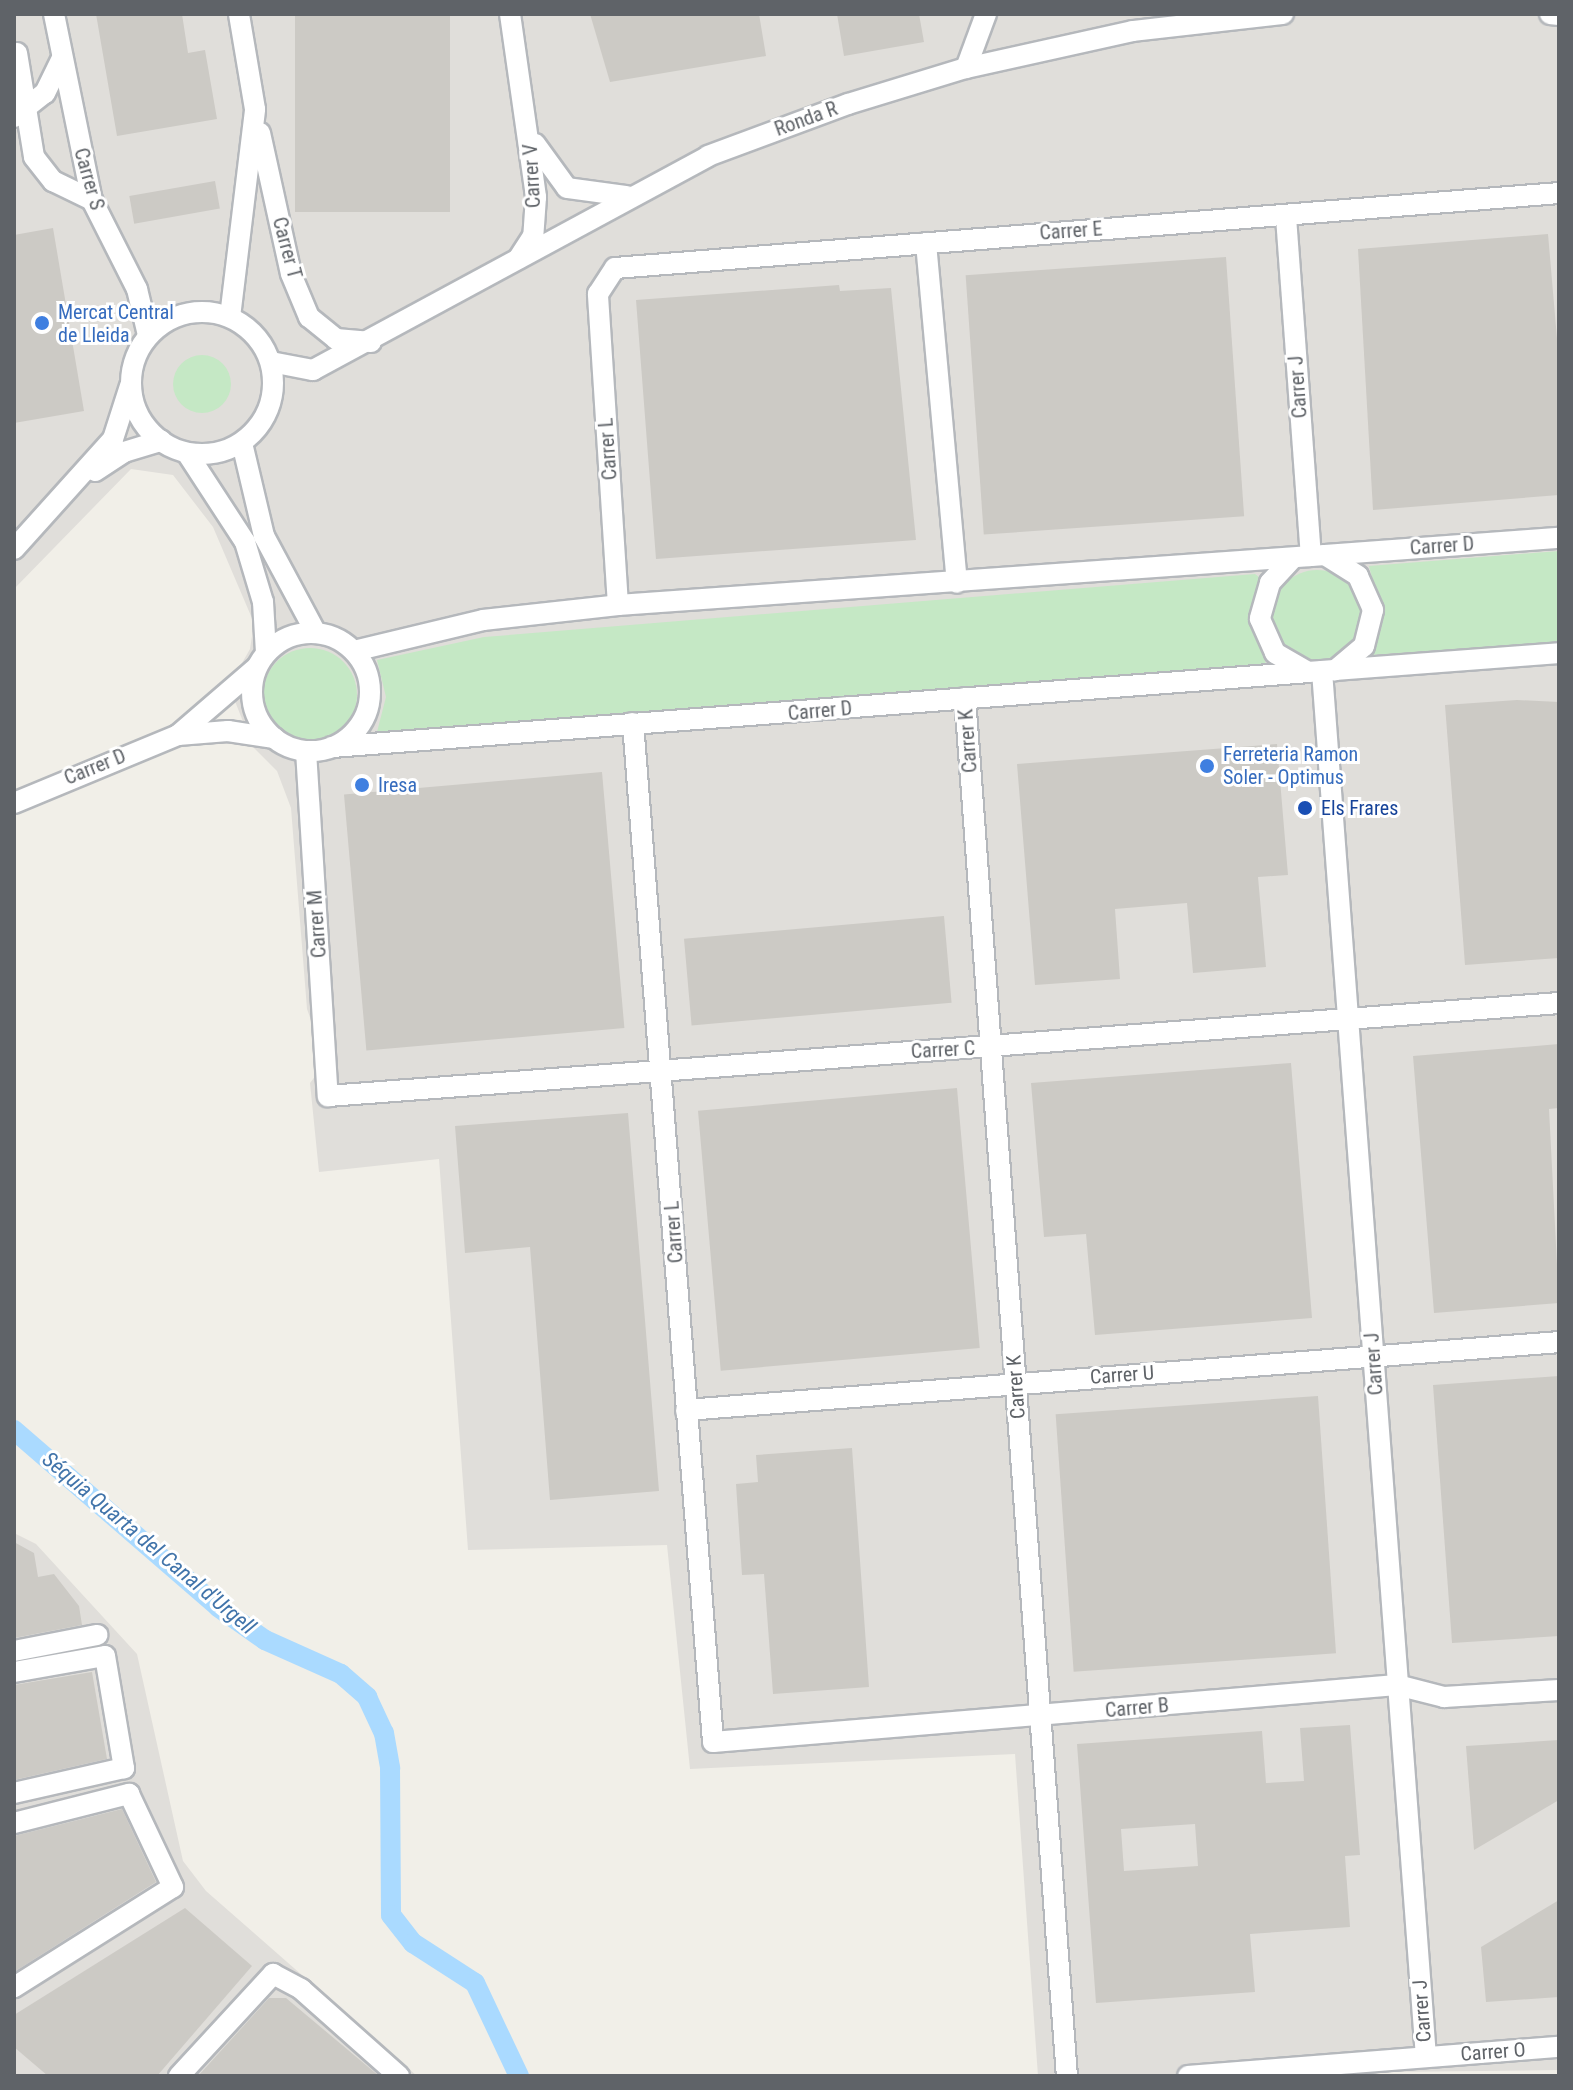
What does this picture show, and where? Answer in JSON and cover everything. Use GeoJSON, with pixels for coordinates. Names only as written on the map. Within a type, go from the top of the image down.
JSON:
{"type":"FeatureCollection","features":[{"type":"Feature","properties":{"kind":"street","name":"Carrer S"},"geometry":{"type":"LineString","coordinates":[[54,14],[92,200],[137,289],[148,335]]}},
{"type":"Feature","properties":{"kind":"street","name":"Carrer T"},"geometry":{"type":"LineString","coordinates":[[239,14],[255,109],[291,274],[309,317],[336,339],[371,342]]}},
{"type":"Feature","properties":{"kind":"street","name":"Carrer V"},"geometry":{"type":"LineString","coordinates":[[510,14],[529,130],[534,231],[513,265]]}},
{"type":"Feature","properties":{"kind":"street"},"geometry":{"type":"LineString","coordinates":[[966,68],[986,14]]}},
{"type":"Feature","properties":{"kind":"street","name":"Ronda R"},"geometry":{"type":"LineString","coordinates":[[271,362],[313,370],[371,342],[513,265],[630,196],[708,156],[966,68],[1133,31],[1283,14]]}},
{"type":"Feature","properties":{"kind":"street"},"geometry":{"type":"LineString","coordinates":[[1550,14],[1559,15]]}},
{"type":"Feature","properties":{"kind":"street"},"geometry":{"type":"LineString","coordinates":[[15,51],[20,116],[34,157],[53,181],[92,200]]}},
{"type":"Feature","properties":{"kind":"street"},"geometry":{"type":"LineString","coordinates":[[20,116],[62,58]]}},
{"type":"Feature","properties":{"kind":"street","name":"Carrer T"},"geometry":{"type":"LineString","coordinates":[[230,317],[255,109]]}},
{"type":"Feature","properties":{"kind":"street","name":"Carrer V"},"geometry":{"type":"LineString","coordinates":[[529,130],[543,161],[567,188],[606,199],[630,196]]}},
{"type":"Feature","properties":{"kind":"street","name":"Carrer E"},"geometry":{"type":"LineString","coordinates":[[598,294],[602,280],[628,263],[1286,217],[1559,193]]}},
{"type":"Feature","properties":{"kind":"street","name":"Carrer J"},"geometry":{"type":"LineString","coordinates":[[1286,217],[1310,556]]}},
{"type":"Feature","properties":{"kind":"street"},"geometry":{"type":"LineString","coordinates":[[926,243],[957,583]]}},
{"type":"Feature","properties":{"kind":"street","name":"Carrer L"},"geometry":{"type":"LineString","coordinates":[[598,294],[618,605]]}},
{"type":"Feature","properties":{"kind":"street"},"geometry":{"type":"LineString","coordinates":[[14,549],[82,480],[113,439],[148,335],[186,312],[230,317],[262,342],[271,362],[270,407],[242,443],[187,453]]}},
{"type":"Feature","properties":{"kind":"street"},"geometry":{"type":"LineString","coordinates":[[130,385],[145,426],[161,441],[187,453],[245,542],[263,602],[261,660],[253,706],[274,738],[306,751],[332,747],[355,730],[368,705],[367,677],[354,651],[316,633],[264,536],[242,443]]}},
{"type":"Feature","properties":{"kind":"street"},"geometry":{"type":"LineString","coordinates":[[82,480],[124,452],[161,441]]}},
{"type":"Feature","properties":{"kind":"street","name":"Carrer D"},"geometry":{"type":"LineString","coordinates":[[354,651],[483,620],[618,605],[1559,538]]}},
{"type":"Feature","properties":{"kind":"street"},"geometry":{"type":"LineString","coordinates":[[1310,556],[1358,576],[1373,610],[1364,646],[1321,671],[1275,653],[1260,619],[1270,583],[1310,556]]}},
{"type":"Feature","properties":{"kind":"street"},"geometry":{"type":"LineString","coordinates":[[261,660],[281,641],[316,633]]}},
{"type":"Feature","properties":{"kind":"street","name":"Carrer D"},"geometry":{"type":"LineString","coordinates":[[332,747],[1559,653]]}},
{"type":"Feature","properties":{"kind":"street","name":"Carrer D"},"geometry":{"type":"LineString","coordinates":[[178,735],[261,660]]}},
{"type":"Feature","properties":{"kind":"street","name":"Carrer J"},"geometry":{"type":"LineString","coordinates":[[1321,671],[1426,2057]]}},
{"type":"Feature","properties":{"kind":"street","name":"Carrer K"},"geometry":{"type":"LineString","coordinates":[[965,698],[1067,2076]]}},
{"type":"Feature","properties":{"kind":"street","name":"Carrer L"},"geometry":{"type":"LineString","coordinates":[[633,723],[664,1067],[686,1410],[713,1742]]}},
{"type":"Feature","properties":{"kind":"street","name":"Carrer D"},"geometry":{"type":"LineString","coordinates":[[14,803],[178,735],[228,731],[274,738]]}},
{"type":"Feature","properties":{"kind":"street","name":"Carrer M"},"geometry":{"type":"LineString","coordinates":[[306,751],[328,1096]]}},
{"type":"Feature","properties":{"kind":"street","name":"Carrer C"},"geometry":{"type":"LineString","coordinates":[[328,1096],[664,1067],[990,1048],[1559,1003]]}},
{"type":"Feature","properties":{"kind":"street","name":"Carrer U"},"geometry":{"type":"LineString","coordinates":[[686,1410],[1559,1342]]}},
{"type":"Feature","properties":{"kind":"street"},"geometry":{"type":"LineString","coordinates":[[14,1651],[97,1635]]}},
{"type":"Feature","properties":{"kind":"street"},"geometry":{"type":"LineString","coordinates":[[14,1672],[105,1656],[124,1768],[14,1793]]}},
{"type":"Feature","properties":{"kind":"street","name":"Carrer B"},"geometry":{"type":"LineString","coordinates":[[713,1742],[1397,1685],[1444,1697],[1559,1690]]}},
{"type":"Feature","properties":{"kind":"street"},"geometry":{"type":"LineString","coordinates":[[14,1823],[129,1794],[173,1887],[14,1987]]}},
{"type":"Feature","properties":{"kind":"street"},"geometry":{"type":"LineString","coordinates":[[179,2076],[273,1974],[301,1989],[399,2076]]}},
{"type":"Feature","properties":{"kind":"street","name":"Carrer O"},"geometry":{"type":"LineString","coordinates":[[1188,2076],[1337,2070],[1426,2057],[1559,2047]]}},
{"type":"Feature","properties":{"kind":"shaded area"},"geometry":{"type":"Polygon","coordinates":[[[14,14],[1559,14],[1559,2070],[1038,2076],[1015,1754],[690,1769],[667,1545],[468,1550],[439,1159],[319,1172],[310,1083],[326,1062],[307,1009],[291,808],[277,771],[253,747],[229,686],[250,649],[254,623],[213,527],[173,475],[131,469],[14,589],[14,14]]]}},
{"type":"Feature","properties":{"kind":"shaded area"},"geometry":{"type":"Polygon","coordinates":[[[14,1533],[36,1544],[137,1654],[183,1861],[206,1891],[417,2076],[14,2076],[14,1533]]]}},
{"type":"Feature","properties":{"kind":"green space"},"geometry":{"type":"Polygon","coordinates":[[[202,355],[222,364],[231,384],[222,404],[202,413],[182,404],[173,384],[182,364],[202,355]]]}},
{"type":"Feature","properties":{"kind":"green space"},"geometry":{"type":"Polygon","coordinates":[[[1559,551],[1559,642],[1372,655],[1381,614],[1369,566],[1559,551]]]}},
{"type":"Feature","properties":{"kind":"green space"},"geometry":{"type":"Polygon","coordinates":[[[1317,570],[1334,573],[1349,583],[1359,598],[1362,615],[1359,632],[1349,647],[1334,657],[1317,660],[1300,657],[1285,647],[1275,632],[1272,615],[1275,598],[1285,583],[1300,573],[1317,570]]]}},
{"type":"Feature","properties":{"kind":"green space"},"geometry":{"type":"Polygon","coordinates":[[[1255,574],[1263,580],[1252,617],[1266,664],[377,732],[386,697],[377,660],[484,637],[1255,574]]]}},
{"type":"Feature","properties":{"kind":"green space"},"geometry":{"type":"Polygon","coordinates":[[[310,648],[328,652],[343,662],[353,677],[357,695],[353,713],[343,728],[328,738],[310,742],[292,738],[277,728],[267,713],[263,695],[267,677],[277,662],[292,652],[310,648]]]}},
{"type":"Feature","properties":{"kind":"building"},"geometry":{"type":"Polygon","coordinates":[[[96,14],[182,14],[188,53],[205,50],[217,119],[117,136],[96,14]]]}},
{"type":"Feature","properties":{"kind":"building"},"geometry":{"type":"Polygon","coordinates":[[[295,14],[450,14],[450,212],[295,212],[295,14]]]}},
{"type":"Feature","properties":{"kind":"building"},"geometry":{"type":"Polygon","coordinates":[[[590,14],[759,14],[766,56],[610,82],[590,14]]]}},
{"type":"Feature","properties":{"kind":"building"},"geometry":{"type":"Polygon","coordinates":[[[837,14],[919,14],[924,42],[844,56],[837,14]]]}},
{"type":"Feature","properties":{"kind":"building"},"geometry":{"type":"Polygon","coordinates":[[[215,181],[220,209],[134,224],[129,196],[215,181]]]}},
{"type":"Feature","properties":{"kind":"building","name":"Mercat Central de Lleida"},"geometry":{"type":"Polygon","coordinates":[[[53,228],[84,411],[14,423],[14,235],[53,228]]]}},
{"type":"Feature","properties":{"kind":"building"},"geometry":{"type":"Polygon","coordinates":[[[1548,234],[1559,362],[1559,495],[1373,510],[1358,249],[1548,234]]]}},
{"type":"Feature","properties":{"kind":"building"},"geometry":{"type":"Polygon","coordinates":[[[1226,257],[1244,516],[984,535],[966,275],[1226,257]]]}},
{"type":"Feature","properties":{"kind":"building"},"geometry":{"type":"Polygon","coordinates":[[[839,285],[840,291],[891,288],[916,540],[656,559],[636,300],[839,285]]]}},
{"type":"Feature","properties":{"kind":"building"},"geometry":{"type":"Polygon","coordinates":[[[1517,700],[1559,702],[1559,958],[1465,965],[1445,705],[1517,700]]]}},
{"type":"Feature","properties":{"kind":"building"},"geometry":{"type":"Polygon","coordinates":[[[1277,744],[1288,875],[1258,877],[1266,967],[1193,973],[1187,903],[1115,909],[1120,979],[1035,985],[1017,764],[1277,744]]]}},
{"type":"Feature","properties":{"kind":"building"},"geometry":{"type":"Polygon","coordinates":[[[602,772],[624,1028],[366,1051],[344,795],[602,772]]]}},
{"type":"Feature","properties":{"kind":"building"},"geometry":{"type":"Polygon","coordinates":[[[944,916],[952,1003],[692,1025],[684,939],[944,916]]]}},
{"type":"Feature","properties":{"kind":"building"},"geometry":{"type":"Polygon","coordinates":[[[1559,1044],[1559,1108],[1549,1109],[1559,1303],[1434,1313],[1413,1056],[1559,1044]]]}},
{"type":"Feature","properties":{"kind":"building"},"geometry":{"type":"Polygon","coordinates":[[[1291,1063],[1312,1318],[1095,1335],[1086,1234],[1044,1237],[1031,1083],[1291,1063]]]}},
{"type":"Feature","properties":{"kind":"building"},"geometry":{"type":"Polygon","coordinates":[[[957,1088],[980,1348],[721,1371],[698,1111],[957,1088]]]}},
{"type":"Feature","properties":{"kind":"building"},"geometry":{"type":"Polygon","coordinates":[[[628,1113],[659,1491],[550,1500],[530,1247],[465,1253],[455,1126],[628,1113]]]}},
{"type":"Feature","properties":{"kind":"building"},"geometry":{"type":"Polygon","coordinates":[[[1559,1376],[1559,1636],[1452,1643],[1433,1385],[1559,1376]]]}},
{"type":"Feature","properties":{"kind":"building"},"geometry":{"type":"Polygon","coordinates":[[[1318,1396],[1336,1653],[1074,1672],[1056,1414],[1318,1396]]]}},
{"type":"Feature","properties":{"kind":"building"},"geometry":{"type":"Polygon","coordinates":[[[852,1448],[869,1687],[773,1694],[764,1574],[742,1575],[736,1484],[758,1482],[756,1455],[852,1448]]]}},
{"type":"Feature","properties":{"kind":"building"},"geometry":{"type":"Polygon","coordinates":[[[14,1542],[34,1553],[38,1577],[54,1574],[79,1606],[82,1625],[14,1638],[14,1542]]]}},
{"type":"Feature","properties":{"kind":"building"},"geometry":{"type":"Polygon","coordinates":[[[92,1672],[107,1759],[14,1780],[14,1685],[92,1672]]]}},
{"type":"Feature","properties":{"kind":"building"},"geometry":{"type":"Polygon","coordinates":[[[1350,1725],[1360,1855],[1345,1856],[1350,1927],[1250,1934],[1255,1992],[1096,2003],[1077,1744],[1262,1731],[1266,1783],[1304,1781],[1300,1728],[1350,1725]],[[1195,1824],[1121,1829],[1124,1871],[1198,1866],[1195,1824]]]}},
{"type":"Feature","properties":{"kind":"building"},"geometry":{"type":"Polygon","coordinates":[[[1559,1740],[1559,1800],[1474,1850],[1466,1746],[1559,1740]]]}},
{"type":"Feature","properties":{"kind":"building"},"geometry":{"type":"Polygon","coordinates":[[[122,1809],[156,1882],[14,1972],[14,1836],[122,1809]]]}},
{"type":"Feature","properties":{"kind":"building"},"geometry":{"type":"Polygon","coordinates":[[[1559,1900],[1559,1997],[1486,2002],[1481,1947],[1559,1900]]]}},
{"type":"Feature","properties":{"kind":"building"},"geometry":{"type":"Polygon","coordinates":[[[185,1908],[252,1966],[157,2076],[48,2076],[14,2047],[14,2015],[185,1908]]]}},
{"type":"Feature","properties":{"kind":"building"},"geometry":{"type":"Polygon","coordinates":[[[269,1998],[286,1998],[379,2076],[198,2076],[269,1998]]]}},
{"type":"Feature","properties":{"kind":"waterway","name":"Séquia Quarta del Canal d'Urgell"},"geometry":{"type":"LineString","coordinates":[[14,1430],[218,1607],[265,1640],[341,1674],[367,1697],[384,1733],[390,1768],[391,1915],[413,1943],[475,1983],[519,2076]]}},
{"type":"Feature","properties":{"kind":"place","name":"Mercat Central de Lleida"},"geometry":{"type":"Point","coordinates":[42,323]}},
{"type":"Feature","properties":{"kind":"place","name":"Ferreteria Ramon Soler - Optimus"},"geometry":{"type":"Point","coordinates":[1207,766]}},
{"type":"Feature","properties":{"kind":"place","name":"Iresa"},"geometry":{"type":"Point","coordinates":[362,785]}},
{"type":"Feature","properties":{"kind":"place","name":"Els Frares"},"geometry":{"type":"Point","coordinates":[1305,808]}}]}
